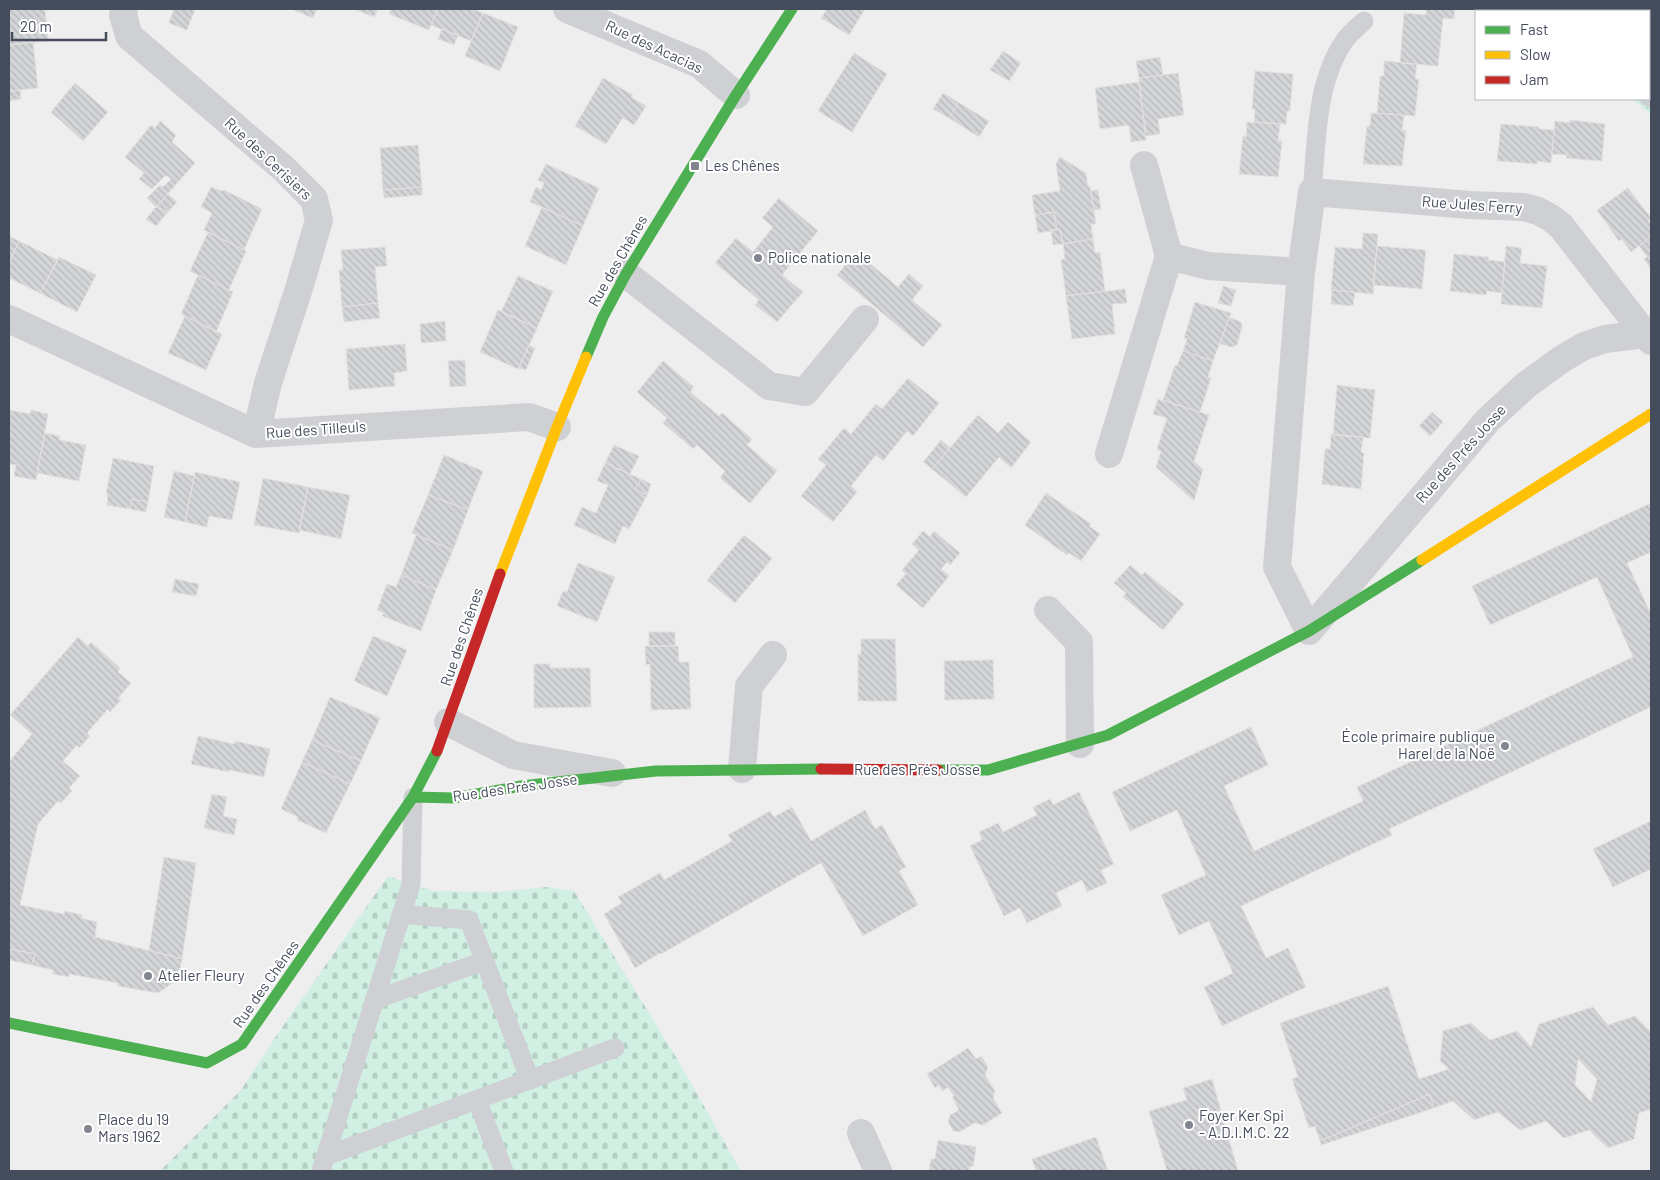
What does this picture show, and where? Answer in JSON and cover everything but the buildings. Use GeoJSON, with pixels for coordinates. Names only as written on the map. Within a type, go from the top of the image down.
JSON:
{"type":"FeatureCollection","features":[{"type":"Feature","properties":{"kind":"street","name":"Rue des Cerisiers"},"geometry":{"type":"LineString","coordinates":[[124,9],[123,15],[129,36],[283,168],[314,199],[319,220],[268,383],[256,434]]}},
{"type":"Feature","properties":{"kind":"street","name":"Rue des Acacias"},"geometry":{"type":"LineString","coordinates":[[567,9],[699,64],[736,95]]}},
{"type":"Feature","properties":{"kind":"street","name":"Rue des Chênes"},"geometry":{"type":"LineString","coordinates":[[9,1023],[207,1063],[242,1044],[413,797],[438,748],[488,606],[557,427],[602,318],[626,274],[736,95],[792,9]]}},
{"type":"Feature","properties":{"kind":"street"},"geometry":{"type":"LineString","coordinates":[[1109,454],[1169,256],[1144,165]]}},
{"type":"Feature","properties":{"kind":"street"},"geometry":{"type":"LineString","coordinates":[[1308,631],[1277,567],[1301,272],[1312,192]]}},
{"type":"Feature","properties":{"kind":"street","name":"Rue Jules Ferry"},"geometry":{"type":"LineString","coordinates":[[1312,192],[1470,205],[1524,207],[1538,211],[1561,226],[1649,336]]}},
{"type":"Feature","properties":{"kind":"street"},"geometry":{"type":"LineString","coordinates":[[1169,256],[1208,266],[1301,272]]}},
{"type":"Feature","properties":{"kind":"street"},"geometry":{"type":"LineString","coordinates":[[626,274],[769,386],[805,392],[865,319]]}},
{"type":"Feature","properties":{"kind":"street","name":"Rue des Tilleuls"},"geometry":{"type":"LineString","coordinates":[[9,319],[256,434],[528,417],[557,427]]}},
{"type":"Feature","properties":{"kind":"street","name":"Rue des Prés Josse"},"geometry":{"type":"LineString","coordinates":[[1308,631],[1488,420],[1526,385],[1562,358],[1584,346],[1605,338],[1649,336]]}},
{"type":"Feature","properties":{"kind":"street","name":"Rue des Prés Josse"},"geometry":{"type":"LineString","coordinates":[[413,797],[454,798],[521,786],[656,771],[742,769],[988,770],[1080,744],[1108,735],[1308,631],[1651,414]]}},
{"type":"Feature","properties":{"kind":"street"},"geometry":{"type":"LineString","coordinates":[[1048,610],[1079,642],[1080,744]]}},
{"type":"Feature","properties":{"kind":"street"},"geometry":{"type":"LineString","coordinates":[[742,769],[749,686],[773,655]]}},
{"type":"Feature","properties":{"kind":"street","name":"Rue des Prés Josse"},"geometry":{"type":"LineString","coordinates":[[448,722],[513,755],[616,774]]}},
{"type":"Feature","properties":{"kind":"street"},"geometry":{"type":"LineString","coordinates":[[861,1133],[878,1171]]}},
{"type":"Feature","properties":{"kind":"lane"},"geometry":{"type":"LineString","coordinates":[[1312,192],[1322,94],[1331,66],[1345,40],[1364,21]]}},
{"type":"Feature","properties":{"kind":"lane"},"geometry":{"type":"LineString","coordinates":[[324,1164],[411,884],[413,797]]}},
{"type":"Feature","properties":{"kind":"lane"},"geometry":{"type":"LineString","coordinates":[[401,914],[469,920],[530,1080]]}},
{"type":"Feature","properties":{"kind":"lane"},"geometry":{"type":"LineString","coordinates":[[374,1000],[484,960]]}},
{"type":"Feature","properties":{"kind":"lane"},"geometry":{"type":"LineString","coordinates":[[324,1164],[477,1100],[615,1048]]}},
{"type":"Feature","properties":{"kind":"lane"},"geometry":{"type":"LineString","coordinates":[[477,1100],[504,1171]]}},
{"type":"Feature","properties":{"kind":"green space"},"geometry":{"type":"Polygon","coordinates":[[[1528,9],[1651,9],[1651,115],[1633,100],[1650,100],[1650,10],[1528,9]]]}},
{"type":"Feature","properties":{"kind":"green space"},"geometry":{"type":"Polygon","coordinates":[[[388,876],[433,891],[499,892],[547,887],[574,891],[679,1062],[740,1170],[160,1171],[241,1090],[283,1026],[388,876]]]}},
{"type":"Feature","properties":{"kind":"traffic: fast"},"geometry":{"type":"LineString","coordinates":[[586,357],[603,317],[626,274],[736,95],[792,9]]}},
{"type":"Feature","properties":{"kind":"traffic: fast"},"geometry":{"type":"LineString","coordinates":[[938,770],[988,770],[1108,735],[1309,631],[1422,560]]}},
{"type":"Feature","properties":{"kind":"traffic: fast"},"geometry":{"type":"LineString","coordinates":[[9,1023],[207,1063],[242,1044],[413,797],[437,751]]}},
{"type":"Feature","properties":{"kind":"traffic: fast"},"geometry":{"type":"LineString","coordinates":[[413,797],[454,798],[521,786],[656,771],[821,769]]}},
{"type":"Feature","properties":{"kind":"traffic: slow"},"geometry":{"type":"LineString","coordinates":[[500,574],[586,357]]}},
{"type":"Feature","properties":{"kind":"traffic: slow"},"geometry":{"type":"LineString","coordinates":[[1422,560],[1651,414]]}},
{"type":"Feature","properties":{"kind":"traffic: jam"},"geometry":{"type":"LineString","coordinates":[[437,751],[500,574]]}},
{"type":"Feature","properties":{"kind":"traffic: jam"},"geometry":{"type":"LineString","coordinates":[[821,769],[938,770]]}},
{"type":"Feature","properties":{"kind":"place","name":"Les Chênes"},"geometry":{"type":"Point","coordinates":[695,166]}},
{"type":"Feature","properties":{"kind":"place","name":"Police nationale"},"geometry":{"type":"Point","coordinates":[758,258]}},
{"type":"Feature","properties":{"kind":"place","name":"École primaire publique Harel de la Noë"},"geometry":{"type":"Point","coordinates":[1505,746]}},
{"type":"Feature","properties":{"kind":"place","name":"Atelier Fleury"},"geometry":{"type":"Point","coordinates":[148,976]}},
{"type":"Feature","properties":{"kind":"place","name":"Foyer Ker Spi - A.D.I.M.C. 22"},"geometry":{"type":"Point","coordinates":[1189,1125]}},
{"type":"Feature","properties":{"kind":"place","name":"Place du 19 Mars 1962"},"geometry":{"type":"Point","coordinates":[88,1129]}}]}
